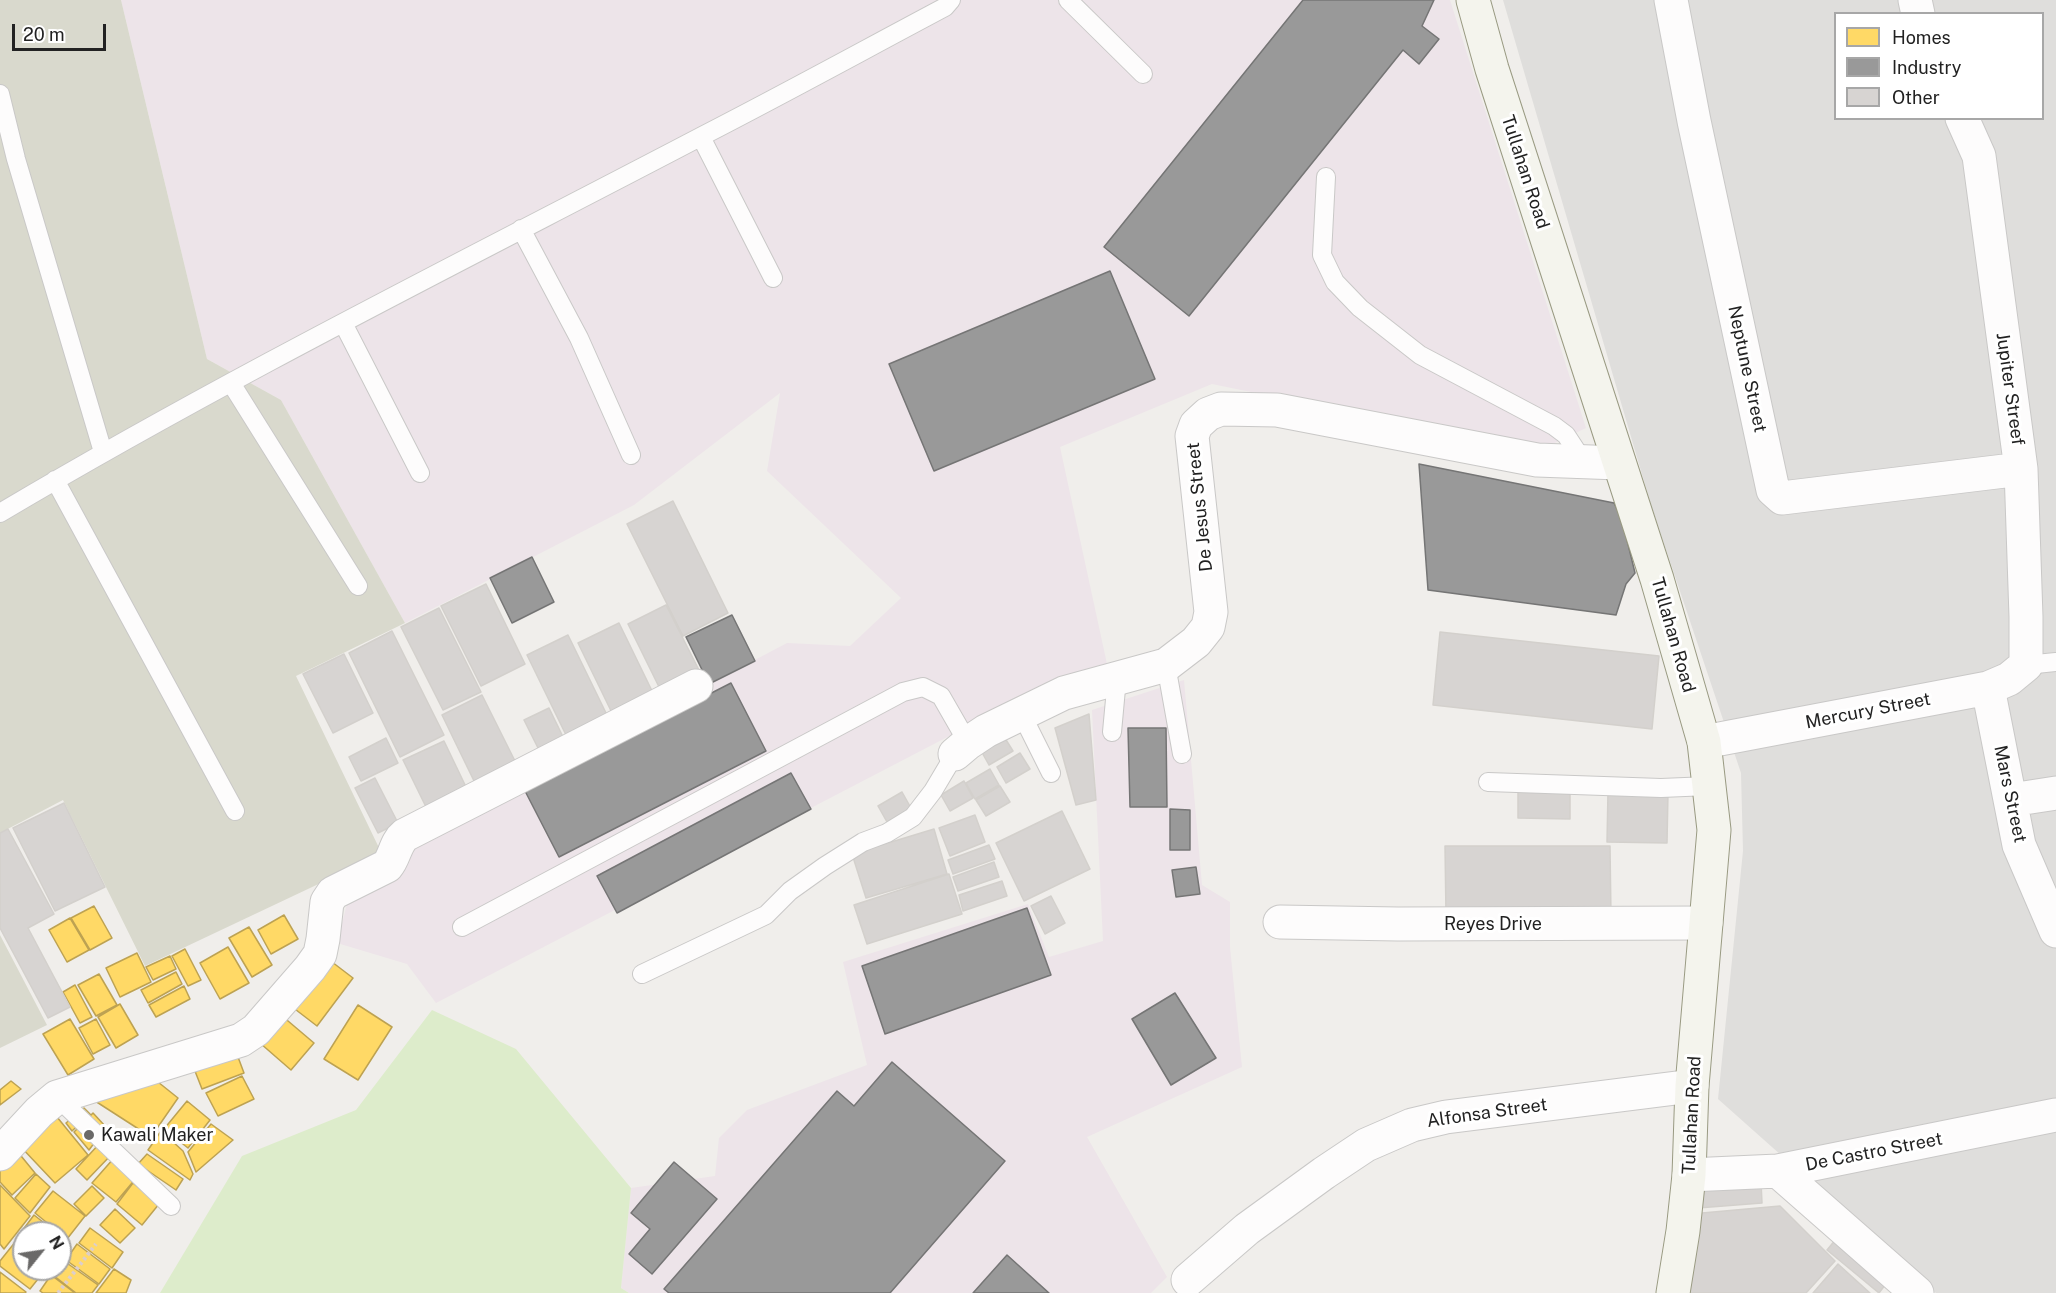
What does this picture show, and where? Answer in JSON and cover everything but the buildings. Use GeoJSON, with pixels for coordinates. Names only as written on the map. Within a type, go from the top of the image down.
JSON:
{"type":"FeatureCollection","features":[{"type":"Feature","properties":{"kind":"main road","name":"Tullahan Road"},"geometry":{"type":"LineString","coordinates":[[1473,0],[1492,69],[1657,579],[1704,742],[1714,830],[1692,1086],[1689,1175],[1673,1293]]}},
{"type":"Feature","properties":{"kind":"street","name":"Neptune Street"},"geometry":{"type":"LineString","coordinates":[[1671,0],[1694,121],[1773,490],[1782,498],[2020,469]]}},
{"type":"Feature","properties":{"kind":"street","name":"Jupiter Streef"},"geometry":{"type":"LineString","coordinates":[[1963,120],[1979,156],[2020,469],[2026,617],[2041,663]]}},
{"type":"Feature","properties":{"kind":"street","name":"De Jesus Street"},"geometry":{"type":"LineString","coordinates":[[961,748],[986,731],[1064,693],[1166,664],[1196,642],[1208,627],[1211,612],[1192,436],[1196,424],[1208,414],[1221,409],[1277,410],[1537,459],[1619,463]]}},
{"type":"Feature","properties":{"kind":"street","name":"Mercury Street"},"geometry":{"type":"LineString","coordinates":[[1704,742],[1988,688],[2041,663]]}},
{"type":"Feature","properties":{"kind":"street"},"geometry":{"type":"LineString","coordinates":[[0,1154],[39,1112],[57,1097],[241,1040],[256,1030],[320,954],[324,939],[327,902],[333,893],[387,866],[392,860],[399,840],[405,835],[696,686]]}},
{"type":"Feature","properties":{"kind":"street","name":"Mars Street"},"geometry":{"type":"LineString","coordinates":[[1988,688],[2019,845],[2056,931]]}},
{"type":"Feature","properties":{"kind":"street"},"geometry":{"type":"LineString","coordinates":[[2011,800],[2056,793]]}},
{"type":"Feature","properties":{"kind":"street","name":"Reyes Drive"},"geometry":{"type":"LineString","coordinates":[[1280,922],[1706,923]]}},
{"type":"Feature","properties":{"kind":"street","name":"Alfonsa Street"},"geometry":{"type":"LineString","coordinates":[[1188,1280],[1247,1229],[1324,1173],[1366,1145],[1412,1125],[1446,1117],[1692,1086]]}},
{"type":"Feature","properties":{"kind":"street","name":"De Castro Street"},"geometry":{"type":"LineString","coordinates":[[1689,1175],[1778,1171],[2056,1115]]}},
{"type":"Feature","properties":{"kind":"street"},"geometry":{"type":"LineString","coordinates":[[1778,1171],[1917,1293]]}},
{"type":"Feature","properties":{"kind":"lane"},"geometry":{"type":"LineString","coordinates":[[0,513],[103,452],[343,323],[945,7],[951,0]]}},
{"type":"Feature","properties":{"kind":"lane"},"geometry":{"type":"LineString","coordinates":[[1068,0],[1143,74]]}},
{"type":"Feature","properties":{"kind":"lane"},"geometry":{"type":"LineString","coordinates":[[0,94],[8,163],[103,452]]}},
{"type":"Feature","properties":{"kind":"lane"},"geometry":{"type":"LineString","coordinates":[[701,137],[773,278]]}},
{"type":"Feature","properties":{"kind":"lane"},"geometry":{"type":"LineString","coordinates":[[1326,177],[1322,255],[1335,282],[1360,308],[1420,355],[1560,430],[1566,435],[1583,461]]}},
{"type":"Feature","properties":{"kind":"lane"},"geometry":{"type":"LineString","coordinates":[[521,229],[579,338],[631,455]]}},
{"type":"Feature","properties":{"kind":"lane"},"geometry":{"type":"LineString","coordinates":[[343,323],[420,472]]}},
{"type":"Feature","properties":{"kind":"lane"},"geometry":{"type":"LineString","coordinates":[[231,383],[358,586]]}},
{"type":"Feature","properties":{"kind":"lane"},"geometry":{"type":"LineString","coordinates":[[55,480],[235,811]]}},
{"type":"Feature","properties":{"kind":"lane"},"geometry":{"type":"LineString","coordinates":[[1166,664],[1182,754]]}},
{"type":"Feature","properties":{"kind":"lane"},"geometry":{"type":"LineString","coordinates":[[1112,732],[1117,678]]}},
{"type":"Feature","properties":{"kind":"lane"},"geometry":{"type":"LineString","coordinates":[[462,927],[903,692],[923,687],[940,696],[961,748],[913,817],[887,833],[863,842],[825,866],[790,891],[766,915],[642,974]]}},
{"type":"Feature","properties":{"kind":"lane"},"geometry":{"type":"LineString","coordinates":[[1021,713],[1051,773]]}},
{"type":"Feature","properties":{"kind":"lane"},"geometry":{"type":"LineString","coordinates":[[1488,782],[1660,788],[1709,786]]}},
{"type":"Feature","properties":{"kind":"lane"},"geometry":{"type":"LineString","coordinates":[[57,1097],[171,1206]]}},
{"type":"Feature","properties":{"kind":"path"},"geometry":{"type":"LineString","coordinates":[[58,1293],[96,1244]]}},
{"type":"Feature","properties":{"kind":"shaded area"},"geometry":{"type":"Polygon","coordinates":[[[0,0],[121,0],[207,359],[281,400],[405,623],[296,676],[382,854],[145,966],[63,800],[0,833],[0,0]]]}},
{"type":"Feature","properties":{"kind":"shaded area"},"geometry":{"type":"Polygon","coordinates":[[[121,0],[1450,0],[1586,428],[1538,451],[1212,384],[1060,447],[1107,664],[1007,706],[436,1003],[407,964],[337,943],[348,900],[409,863],[413,840],[787,643],[850,646],[901,598],[767,471],[780,393],[634,505],[405,623],[281,400],[207,359],[121,0]]]}},
{"type":"Feature","properties":{"kind":"shaded area"},"geometry":{"type":"Polygon","coordinates":[[[1503,0],[2056,0],[2056,1293],[1936,1293],[1718,1099],[1743,851],[1741,773],[1651,505],[1503,0]]]}},
{"type":"Feature","properties":{"kind":"shaded area"},"geometry":{"type":"Polygon","coordinates":[[[1184,680],[1202,885],[1230,902],[1230,947],[1242,1067],[1087,1137],[1167,1277],[1151,1293],[629,1293],[621,1288],[631,1188],[715,1176],[719,1138],[747,1110],[867,1065],[843,962],[1028,904],[1049,957],[1103,941],[1092,710],[1184,680]]]}},
{"type":"Feature","properties":{"kind":"shaded area"},"geometry":{"type":"Polygon","coordinates":[[[0,935],[47,1025],[0,1048],[0,935]]]}},
{"type":"Feature","properties":{"kind":"green space"},"geometry":{"type":"Polygon","coordinates":[[[432,1010],[516,1049],[631,1188],[621,1288],[629,1293],[160,1293],[242,1156],[356,1110],[432,1010]]]}},
{"type":"Feature","properties":{"kind":"place","name":"Kawali Maker"},"geometry":{"type":"Point","coordinates":[89,1135]}}]}
